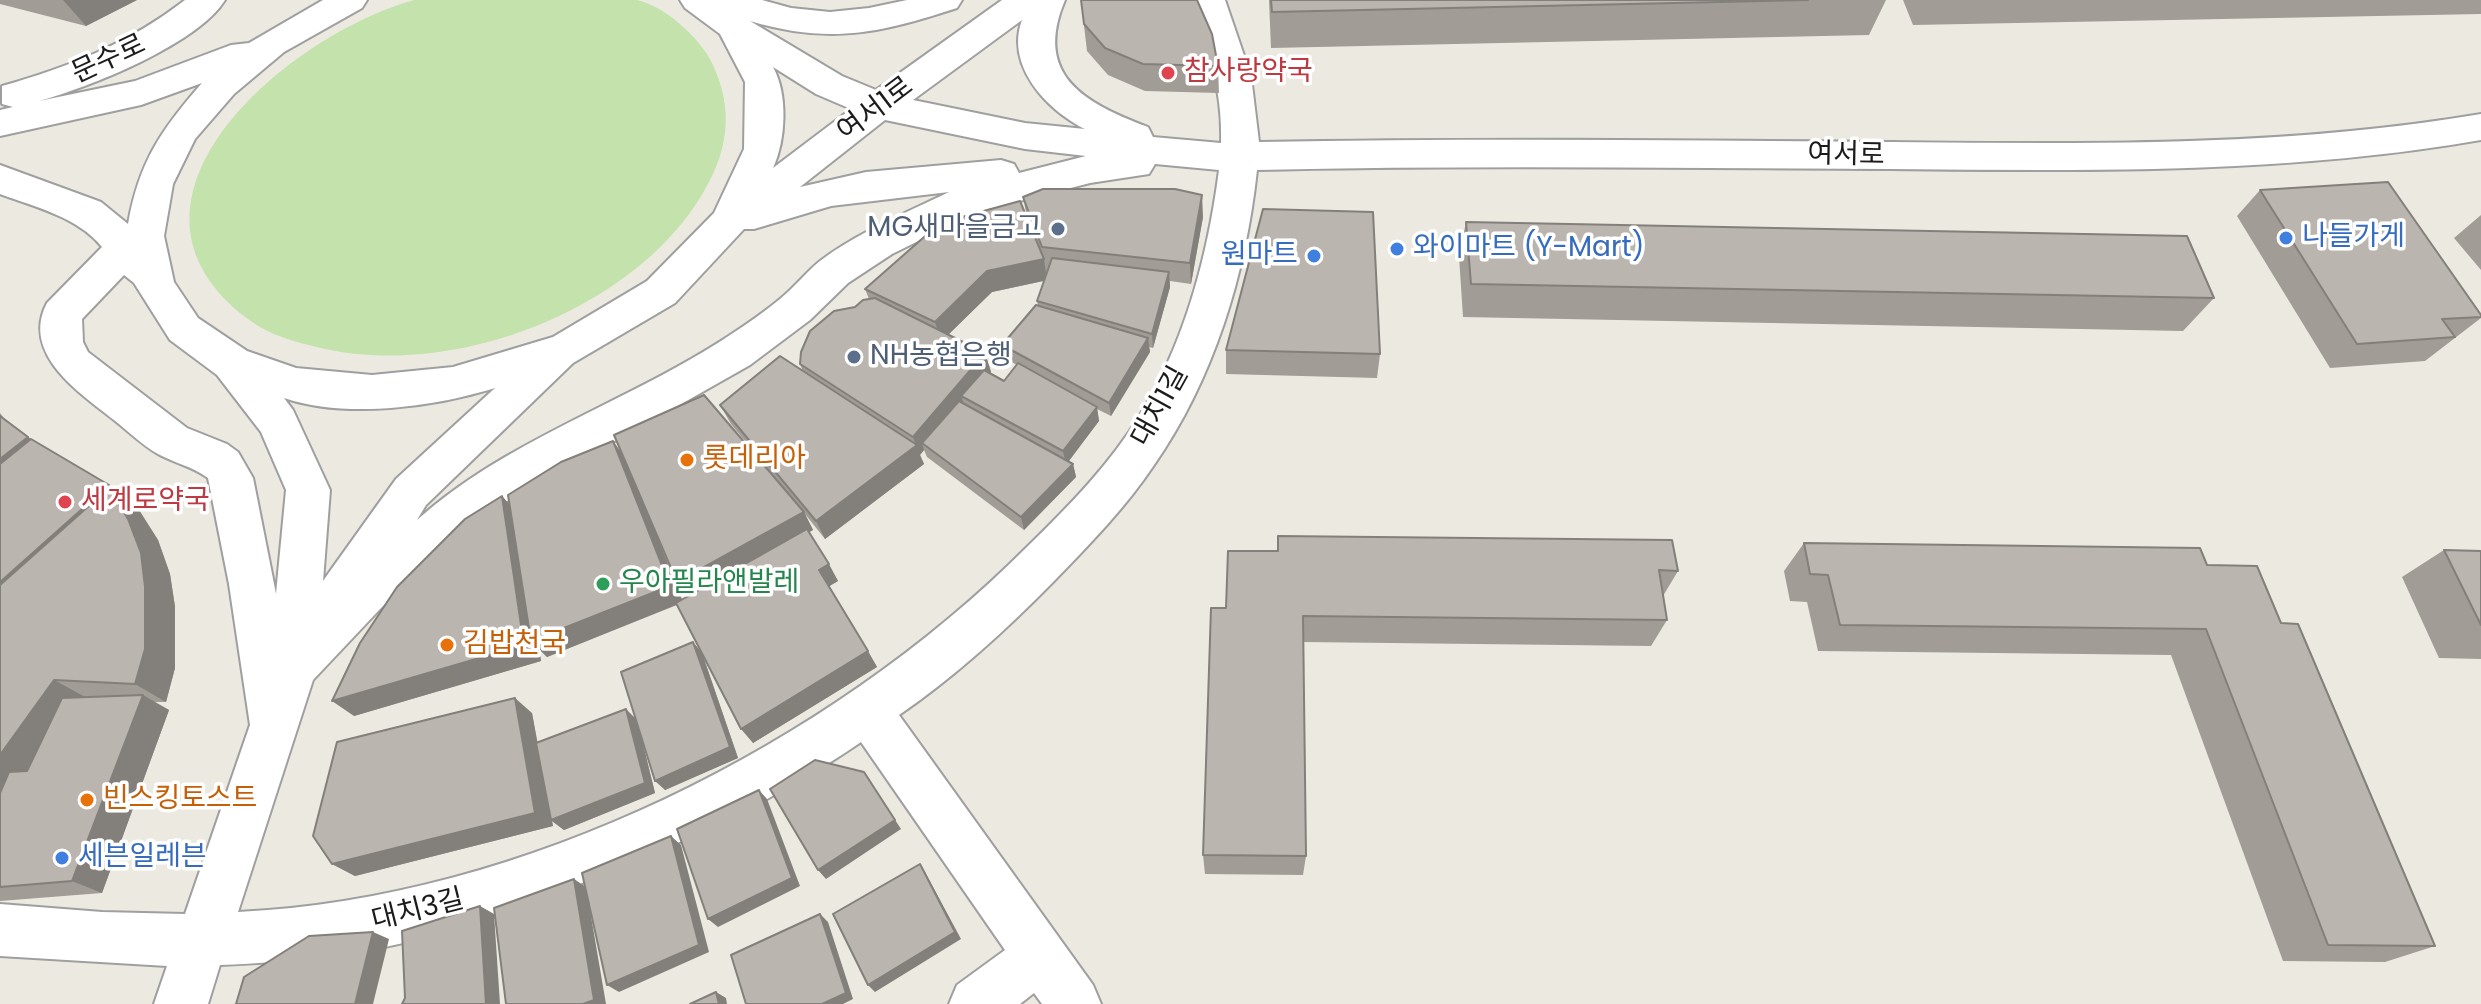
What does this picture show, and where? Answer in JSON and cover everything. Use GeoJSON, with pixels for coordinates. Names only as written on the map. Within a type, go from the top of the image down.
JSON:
{"type":"FeatureCollection","features":[{"type":"Feature","properties":{"kind":"street","name":"문수로"},"geometry":{"type":"LineString","coordinates":[[0,99],[45,88],[109,63],[159,36],[208,0]]}},
{"type":"Feature","properties":{"kind":"street"},"geometry":{"type":"LineString","coordinates":[[0,123],[141,92],[272,43],[350,0]]}},
{"type":"Feature","properties":{"kind":"street"},"geometry":{"type":"LineString","coordinates":[[697,0],[729,13],[829,85],[879,106],[1025,136],[1226,157]]}},
{"type":"Feature","properties":{"kind":"street"},"geometry":{"type":"LineString","coordinates":[[729,13],[848,23],[910,12],[945,0]]}},
{"type":"Feature","properties":{"kind":"street","name":"여서1로"},"geometry":{"type":"LineString","coordinates":[[729,222],[879,106],[1026,0]]}},
{"type":"Feature","properties":{"kind":"street"},"geometry":{"type":"LineString","coordinates":[[1048,0],[1035,20],[1032,42],[1037,62],[1077,109],[1130,134],[1226,157]]}},
{"type":"Feature","properties":{"kind":"street","name":"대치1길"},"geometry":{"type":"LineString","coordinates":[[626,843],[760,778],[869,713],[966,638],[1033,575],[1108,493],[1157,426],[1195,344],[1222,271],[1226,157],[1239,104],[1233,75],[1208,0]]}},
{"type":"Feature","properties":{"kind":"street"},"geometry":{"type":"LineString","coordinates":[[293,668],[411,492],[566,349],[661,292],[729,222],[763,149],[763,82],[729,13]]}},
{"type":"Feature","properties":{"kind":"street"},"geometry":{"type":"LineString","coordinates":[[155,286],[145,236],[154,184],[180,132],[221,85],[272,43]]}},
{"type":"Feature","properties":{"kind":"street","name":"여서로"},"geometry":{"type":"LineString","coordinates":[[1226,157],[1442,152],[2154,158],[2400,141],[2481,127]]}},
{"type":"Feature","properties":{"kind":"street"},"geometry":{"type":"LineString","coordinates":[[729,222],[831,192],[866,186],[1226,157]]}},
{"type":"Feature","properties":{"kind":"street"},"geometry":{"type":"LineString","coordinates":[[293,668],[365,594],[464,505],[536,461],[615,421],[735,353],[796,309],[834,272],[878,244],[966,201],[1090,169]]}},
{"type":"Feature","properties":{"kind":"street"},"geometry":{"type":"LineString","coordinates":[[0,179],[87,212],[108,227],[155,286],[184,329],[232,363],[296,385],[372,392],[453,384],[566,349]]}},
{"type":"Feature","properties":{"kind":"street"},"geometry":{"type":"LineString","coordinates":[[125,249],[61,314],[63,342],[72,363],[172,441],[212,457],[223,465],[231,478],[237,521],[252,584],[273,734]]}},
{"type":"Feature","properties":{"kind":"street"},"geometry":{"type":"LineString","coordinates":[[181,1004],[293,668],[308,490],[278,422],[232,363]]}},
{"type":"Feature","properties":{"kind":"street"},"geometry":{"type":"LineString","coordinates":[[869,713],[1074,1004]]}},
{"type":"Feature","properties":{"kind":"street","name":"대치3길"},"geometry":{"type":"LineString","coordinates":[[0,930],[47,935],[202,941],[342,929],[411,916],[477,897],[626,843]]}},
{"type":"Feature","properties":{"kind":"street"},"geometry":{"type":"LineString","coordinates":[[976,1004],[1040,956]]}},
{"type":"Feature","properties":{"kind":"green space"},"geometry":{"type":"Polygon","coordinates":[[[414,0],[637,0],[648,3],[680,24],[699,43],[712,63],[724,98],[726,115],[717,165],[700,198],[669,238],[629,274],[583,304],[533,327],[479,344],[425,354],[372,355],[321,348],[273,334],[248,319],[205,273],[190,224],[198,175],[225,128],[265,84],[314,47],[365,19],[414,0]]]}},
{"type":"Feature","properties":{"kind":"building"},"geometry":{"type":"Polygon","coordinates":[[[1081,0],[1197,0],[1212,34],[1218,66],[1143,64],[1105,48],[1084,24],[1081,0]]]}},
{"type":"Feature","properties":{"kind":"building"},"geometry":{"type":"Polygon","coordinates":[[[1271,0],[1808,0],[1272,12],[1271,0]]]}},
{"type":"Feature","properties":{"kind":"building"},"geometry":{"type":"Polygon","coordinates":[[[2388,182],[2481,315],[2442,319],[2455,337],[2357,344],[2260,190],[2388,182]]]}},
{"type":"Feature","properties":{"kind":"building"},"geometry":{"type":"Polygon","coordinates":[[[1043,189],[1175,189],[1202,195],[1190,263],[1042,247],[1023,197],[1043,189]]]}},
{"type":"Feature","properties":{"kind":"building"},"geometry":{"type":"Polygon","coordinates":[[[1020,201],[1044,259],[987,271],[935,322],[865,289],[940,223],[1020,201]]]}},
{"type":"Feature","properties":{"kind":"building"},"geometry":{"type":"Polygon","coordinates":[[[1263,209],[1373,212],[1380,354],[1226,350],[1263,209]]]}},
{"type":"Feature","properties":{"kind":"building"},"geometry":{"type":"Polygon","coordinates":[[[1466,222],[2187,236],[2214,298],[1471,284],[1466,222]]]}},
{"type":"Feature","properties":{"kind":"building"},"geometry":{"type":"Polygon","coordinates":[[[1052,258],[1169,272],[1152,334],[1037,301],[1052,258]]]}},
{"type":"Feature","properties":{"kind":"building"},"geometry":{"type":"Polygon","coordinates":[[[875,298],[985,353],[913,437],[800,364],[801,352],[810,331],[834,311],[855,307],[863,300],[875,298]]]}},
{"type":"Feature","properties":{"kind":"building"},"geometry":{"type":"Polygon","coordinates":[[[1036,305],[1148,338],[1109,403],[1002,345],[1036,305]]]}},
{"type":"Feature","properties":{"kind":"building"},"geometry":{"type":"Polygon","coordinates":[[[780,356],[917,445],[816,521],[720,405],[780,356]]]}},
{"type":"Feature","properties":{"kind":"building"},"geometry":{"type":"Polygon","coordinates":[[[1018,363],[1097,407],[1063,451],[961,396],[984,370],[1004,381],[1018,363]]]}},
{"type":"Feature","properties":{"kind":"building"},"geometry":{"type":"Polygon","coordinates":[[[704,395],[804,512],[677,582],[614,435],[704,395]]]}},
{"type":"Feature","properties":{"kind":"building"},"geometry":{"type":"Polygon","coordinates":[[[959,401],[1073,464],[1021,517],[922,443],[959,401]]]}},
{"type":"Feature","properties":{"kind":"building"},"geometry":{"type":"Polygon","coordinates":[[[0,416],[28,437],[0,459],[0,416]]]}},
{"type":"Feature","properties":{"kind":"building"},"geometry":{"type":"Polygon","coordinates":[[[31,439],[109,485],[0,582],[0,464],[31,439]]]}},
{"type":"Feature","properties":{"kind":"building"},"geometry":{"type":"Polygon","coordinates":[[[613,441],[670,586],[531,641],[508,495],[561,462],[613,441]]]}},
{"type":"Feature","properties":{"kind":"building"},"geometry":{"type":"Polygon","coordinates":[[[109,488],[128,519],[141,553],[145,587],[145,649],[135,684],[54,680],[0,755],[0,585],[109,488]]]}},
{"type":"Feature","properties":{"kind":"building"},"geometry":{"type":"Polygon","coordinates":[[[502,496],[524,645],[332,701],[360,643],[397,587],[465,519],[502,496]]]}},
{"type":"Feature","properties":{"kind":"building"},"geometry":{"type":"Polygon","coordinates":[[[807,529],[829,564],[819,570],[868,651],[741,729],[676,603],[807,529]]]}},
{"type":"Feature","properties":{"kind":"building"},"geometry":{"type":"Polygon","coordinates":[[[1278,536],[1672,540],[1678,571],[1659,570],[1667,620],[1303,616],[1306,856],[1203,855],[1211,608],[1226,608],[1228,551],[1278,551],[1278,536]]]}},
{"type":"Feature","properties":{"kind":"building"},"geometry":{"type":"Polygon","coordinates":[[[1804,543],[2200,548],[2207,565],[2257,566],[2281,623],[2298,624],[2435,946],[2328,945],[2206,629],[1840,625],[1828,575],[1810,574],[1804,543]]]}},
{"type":"Feature","properties":{"kind":"building"},"geometry":{"type":"Polygon","coordinates":[[[2444,550],[2481,551],[2481,625],[2444,550]]]}},
{"type":"Feature","properties":{"kind":"building"},"geometry":{"type":"Polygon","coordinates":[[[693,642],[730,747],[655,781],[621,672],[693,642]]]}},
{"type":"Feature","properties":{"kind":"building"},"geometry":{"type":"Polygon","coordinates":[[[143,695],[72,881],[0,887],[0,793],[9,772],[27,771],[62,698],[143,695]]]}},
{"type":"Feature","properties":{"kind":"building"},"geometry":{"type":"Polygon","coordinates":[[[515,698],[535,813],[332,864],[313,836],[337,742],[515,698]]]}},
{"type":"Feature","properties":{"kind":"building"},"geometry":{"type":"Polygon","coordinates":[[[626,709],[645,783],[551,820],[536,743],[626,709]]]}},
{"type":"Feature","properties":{"kind":"building"},"geometry":{"type":"Polygon","coordinates":[[[815,760],[864,772],[895,820],[818,870],[770,789],[815,760]]]}},
{"type":"Feature","properties":{"kind":"building"},"geometry":{"type":"Polygon","coordinates":[[[759,790],[792,878],[708,919],[677,829],[759,790]]]}},
{"type":"Feature","properties":{"kind":"building"},"geometry":{"type":"Polygon","coordinates":[[[671,836],[699,945],[607,985],[582,873],[671,836]]]}},
{"type":"Feature","properties":{"kind":"building"},"geometry":{"type":"Polygon","coordinates":[[[920,864],[955,932],[868,985],[833,914],[920,864]]]}},
{"type":"Feature","properties":{"kind":"building"},"geometry":{"type":"Polygon","coordinates":[[[574,879],[594,1000],[583,1004],[506,1004],[494,908],[574,879]]]}},
{"type":"Feature","properties":{"kind":"building"},"geometry":{"type":"Polygon","coordinates":[[[480,906],[486,1004],[402,1004],[405,998],[402,931],[480,906]]]}},
{"type":"Feature","properties":{"kind":"building"},"geometry":{"type":"Polygon","coordinates":[[[820,914],[846,993],[822,1004],[746,1004],[731,955],[820,914]]]}},
{"type":"Feature","properties":{"kind":"building"},"geometry":{"type":"Polygon","coordinates":[[[373,932],[355,1004],[236,1004],[244,977],[309,936],[373,932]]]}},
{"type":"Feature","properties":{"kind":"building"},"geometry":{"type":"Polygon","coordinates":[[[716,992],[719,1004],[690,1004],[716,992]]]}},
{"type":"Feature","properties":{"kind":"place","name":"참사랑약국"},"geometry":{"type":"Point","coordinates":[1168,73]}},
{"type":"Feature","properties":{"kind":"place","name":"MG새마을금고"},"geometry":{"type":"Point","coordinates":[1058,229]}},
{"type":"Feature","properties":{"kind":"place","name":"나들가게"},"geometry":{"type":"Point","coordinates":[2286,238]}},
{"type":"Feature","properties":{"kind":"place","name":"와이마트 (Y-Mart)"},"geometry":{"type":"Point","coordinates":[1397,249]}},
{"type":"Feature","properties":{"kind":"place","name":"원마트"},"geometry":{"type":"Point","coordinates":[1314,256]}},
{"type":"Feature","properties":{"kind":"place","name":"NH농협은행"},"geometry":{"type":"Point","coordinates":[854,357]}},
{"type":"Feature","properties":{"kind":"place","name":"롯데리아"},"geometry":{"type":"Point","coordinates":[687,460]}},
{"type":"Feature","properties":{"kind":"place","name":"세계로약국"},"geometry":{"type":"Point","coordinates":[65,502]}},
{"type":"Feature","properties":{"kind":"place","name":"우아필라앤발레"},"geometry":{"type":"Point","coordinates":[603,584]}},
{"type":"Feature","properties":{"kind":"place","name":"김밥천국"},"geometry":{"type":"Point","coordinates":[447,645]}},
{"type":"Feature","properties":{"kind":"place","name":"빈스킹토스트"},"geometry":{"type":"Point","coordinates":[87,800]}},
{"type":"Feature","properties":{"kind":"place","name":"세븐일레븐"},"geometry":{"type":"Point","coordinates":[62,858]}}]}
